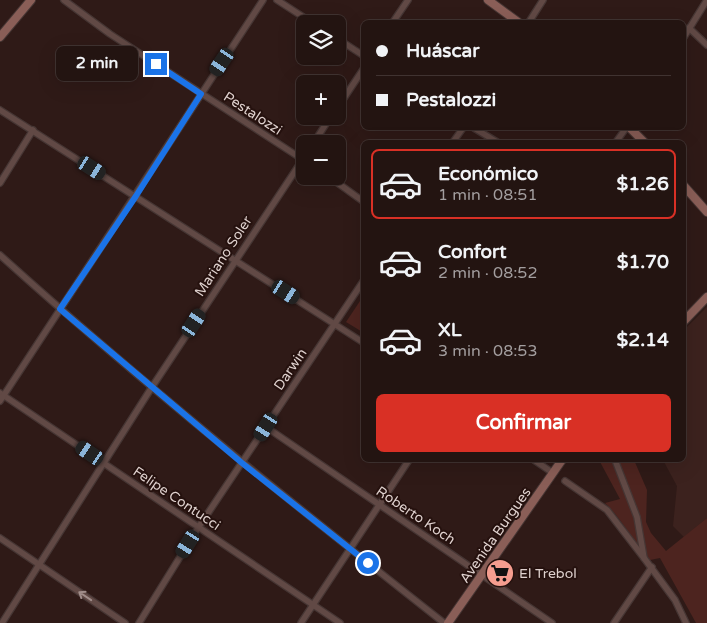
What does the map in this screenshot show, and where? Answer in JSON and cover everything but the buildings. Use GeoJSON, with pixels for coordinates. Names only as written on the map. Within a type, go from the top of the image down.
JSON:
{"type":"FeatureCollection","features":[{"type":"Feature","properties":{"kind":"street"},"geometry":{"type":"LineString","coordinates":[[0,37],[31,0]]}},
{"type":"Feature","properties":{"kind":"street","name":"Pestalozzi"},"geometry":{"type":"LineString","coordinates":[[64,0],[110,34],[296,154]]}},
{"type":"Feature","properties":{"kind":"street"},"geometry":{"type":"LineString","coordinates":[[0,402],[2,394],[136,196],[263,0]]}},
{"type":"Feature","properties":{"kind":"street"},"geometry":{"type":"LineString","coordinates":[[277,0],[300,15]]}},
{"type":"Feature","properties":{"kind":"street"},"geometry":{"type":"LineString","coordinates":[[394,20],[408,0]]}},
{"type":"Feature","properties":{"kind":"street"},"geometry":{"type":"LineString","coordinates":[[488,0],[515,20]]}},
{"type":"Feature","properties":{"kind":"street"},"geometry":{"type":"LineString","coordinates":[[530,20],[543,0]]}},
{"type":"Feature","properties":{"kind":"street"},"geometry":{"type":"LineString","coordinates":[[686,33],[707,0]]}},
{"type":"Feature","properties":{"kind":"street"},"geometry":{"type":"LineString","coordinates":[[689,28],[707,45]]}},
{"type":"Feature","properties":{"kind":"street"},"geometry":{"type":"LineString","coordinates":[[346,44],[361,54]]}},
{"type":"Feature","properties":{"kind":"street"},"geometry":{"type":"LineString","coordinates":[[346,95],[361,72]]}},
{"type":"Feature","properties":{"kind":"street"},"geometry":{"type":"LineString","coordinates":[[0,110],[361,341]]}},
{"type":"Feature","properties":{"kind":"street"},"geometry":{"type":"LineString","coordinates":[[0,183],[33,130]]}},
{"type":"Feature","properties":{"kind":"street"},"geometry":{"type":"LineString","coordinates":[[477,130],[494,140]]}},
{"type":"Feature","properties":{"kind":"street"},"geometry":{"type":"LineString","coordinates":[[632,130],[642,140]]}},
{"type":"Feature","properties":{"kind":"street","name":"Mariano Soler"},"geometry":{"type":"LineString","coordinates":[[2,623],[152,387],[296,171]]}},
{"type":"Feature","properties":{"kind":"street"},"geometry":{"type":"LineString","coordinates":[[340,185],[361,200]]}},
{"type":"Feature","properties":{"kind":"street"},"geometry":{"type":"LineString","coordinates":[[686,188],[707,212]]}},
{"type":"Feature","properties":{"kind":"street"},"geometry":{"type":"LineString","coordinates":[[0,255],[60,309],[242,463],[446,623]]}},
{"type":"Feature","properties":{"kind":"street","name":"Darwin"},"geometry":{"type":"LineString","coordinates":[[139,623],[198,528],[361,285]]}},
{"type":"Feature","properties":{"kind":"street"},"geometry":{"type":"LineString","coordinates":[[686,319],[707,297]]}},
{"type":"Feature","properties":{"kind":"street","name":"Felipe Contucci"},"geometry":{"type":"LineString","coordinates":[[2,394],[340,623]]}},
{"type":"Feature","properties":{"kind":"street","name":"Roberto Koch"},"geometry":{"type":"LineString","coordinates":[[266,427],[552,623]]}},
{"type":"Feature","properties":{"kind":"street"},"geometry":{"type":"LineString","coordinates":[[301,623],[408,462]]}},
{"type":"Feature","properties":{"kind":"street"},"geometry":{"type":"LineString","coordinates":[[537,462],[553,473]]}},
{"type":"Feature","properties":{"kind":"street","name":"Avenida Burgues"},"geometry":{"type":"LineString","coordinates":[[446,623],[483,575],[561,462]]}},
{"type":"Feature","properties":{"kind":"street"},"geometry":{"type":"LineString","coordinates":[[615,462],[637,517],[644,558]]}},
{"type":"Feature","properties":{"kind":"street"},"geometry":{"type":"LineString","coordinates":[[565,481],[607,510],[652,567],[675,600],[686,623]]}},
{"type":"Feature","properties":{"kind":"street"},"geometry":{"type":"LineString","coordinates":[[0,538],[125,623]]}},
{"type":"Feature","properties":{"kind":"street"},"geometry":{"type":"LineString","coordinates":[[614,623],[652,567]]}},
{"type":"Feature","properties":{"kind":"shaded area"},"geometry":{"type":"Polygon","coordinates":[[[361,300],[361,331],[346,322],[361,300]]]}},
{"type":"Feature","properties":{"kind":"shaded area"},"geometry":{"type":"Polygon","coordinates":[[[707,307],[707,518],[684,537],[673,526],[677,486],[664,462],[686,462],[686,328],[707,307]]]}},
{"type":"Feature","properties":{"kind":"shaded area"},"geometry":{"type":"Polygon","coordinates":[[[600,462],[635,462],[647,490],[646,522],[651,533],[666,551],[707,518],[707,623],[696,623],[660,558],[650,560],[605,503],[620,499],[600,462]]]}},
{"type":"Feature","properties":{"kind":"place","name":"El Trebol"},"geometry":{"type":"Point","coordinates":[500,573]}},
{"type":"Feature","properties":{"kind":"route"},"geometry":{"type":"LineString","coordinates":[[156,64],[201,94],[136,196],[60,309],[242,463],[368,563]]}}]}
